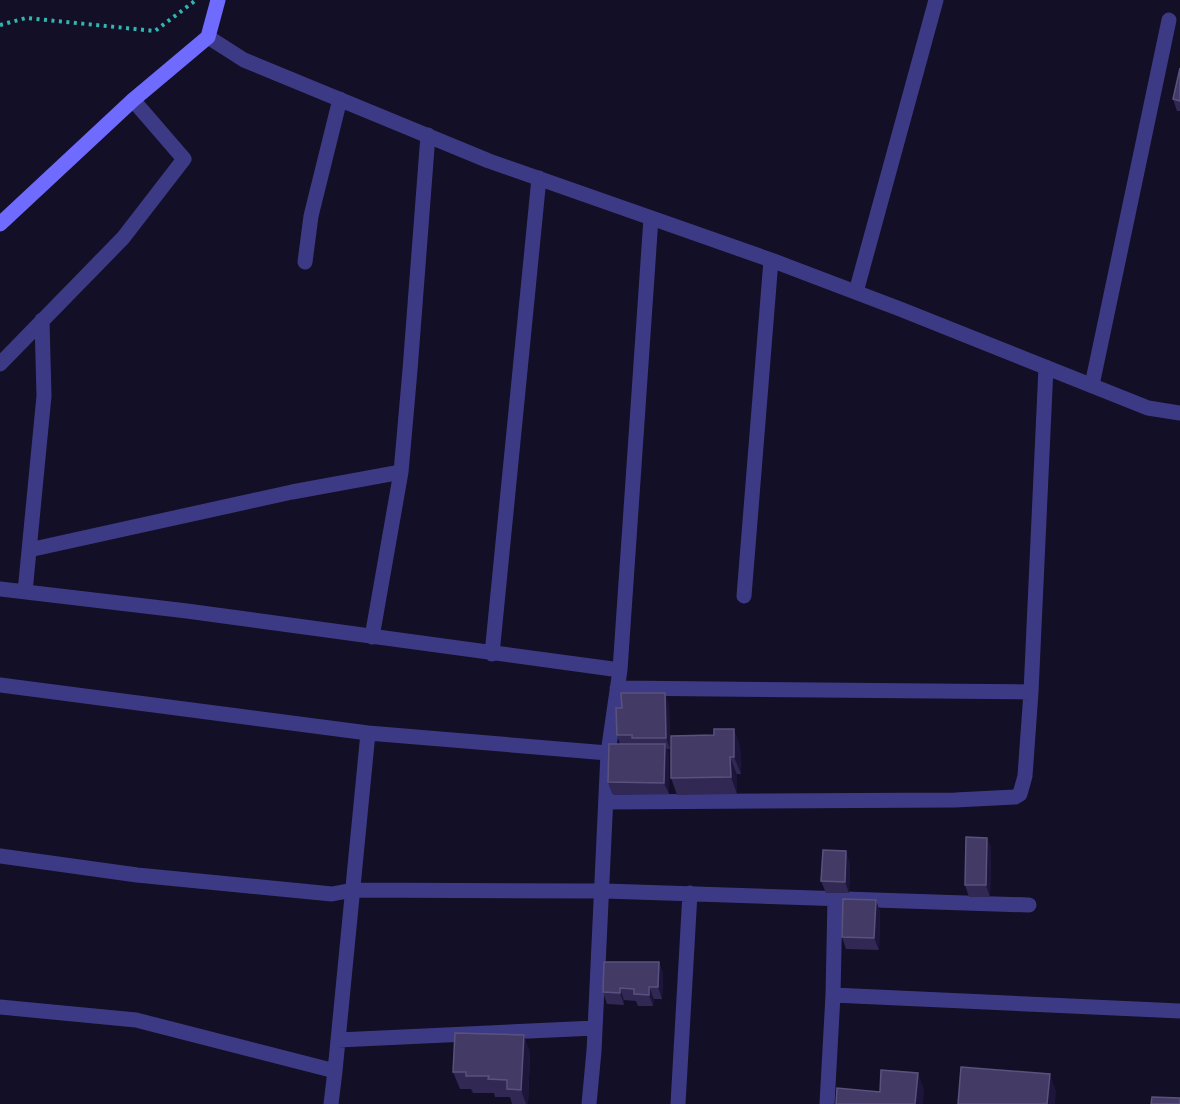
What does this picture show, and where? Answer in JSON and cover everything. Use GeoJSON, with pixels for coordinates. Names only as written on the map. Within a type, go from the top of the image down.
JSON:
{"type":"FeatureCollection","features":[{"type":"Feature","properties":{"kind":"street"},"geometry":{"type":"LineString","coordinates":[[0,224],[133,100],[208,37],[218,0]]}},
{"type":"Feature","properties":{"kind":"street"},"geometry":{"type":"LineString","coordinates":[[856,292],[936,0]]}},
{"type":"Feature","properties":{"kind":"street"},"geometry":{"type":"LineString","coordinates":[[1092,385],[1169,21]]}},
{"type":"Feature","properties":{"kind":"street"},"geometry":{"type":"LineString","coordinates":[[208,37],[244,60],[539,178],[856,292],[1148,408],[1180,412]]}},
{"type":"Feature","properties":{"kind":"street"},"geometry":{"type":"LineString","coordinates":[[305,262],[311,216],[340,99]]}},
{"type":"Feature","properties":{"kind":"street"},"geometry":{"type":"LineString","coordinates":[[0,364],[123,238],[184,159],[133,100]]}},
{"type":"Feature","properties":{"kind":"street"},"geometry":{"type":"LineString","coordinates":[[372,637],[401,472],[428,135]]}},
{"type":"Feature","properties":{"kind":"street"},"geometry":{"type":"LineString","coordinates":[[492,654],[539,178]]}},
{"type":"Feature","properties":{"kind":"street"},"geometry":{"type":"LineString","coordinates":[[589,1104],[595,1028],[608,753],[620,670],[651,218]]}},
{"type":"Feature","properties":{"kind":"street"},"geometry":{"type":"LineString","coordinates":[[744,596],[771,260]]}},
{"type":"Feature","properties":{"kind":"street"},"geometry":{"type":"LineString","coordinates":[[25,592],[44,396],[42,320]]}},
{"type":"Feature","properties":{"kind":"street"},"geometry":{"type":"LineString","coordinates":[[606,802],[955,800],[1015,797],[1020,794],[1024,776],[1030,692],[1046,367]]}},
{"type":"Feature","properties":{"kind":"street"},"geometry":{"type":"LineString","coordinates":[[29,550],[292,492],[401,472]]}},
{"type":"Feature","properties":{"kind":"street"},"geometry":{"type":"LineString","coordinates":[[0,589],[188,611],[620,670]]}},
{"type":"Feature","properties":{"kind":"street"},"geometry":{"type":"LineString","coordinates":[[0,685],[368,733],[608,753]]}},
{"type":"Feature","properties":{"kind":"street"},"geometry":{"type":"LineString","coordinates":[[617,688],[1030,692]]}},
{"type":"Feature","properties":{"kind":"street"},"geometry":{"type":"LineString","coordinates":[[331,1104],[368,733]]}},
{"type":"Feature","properties":{"kind":"street"},"geometry":{"type":"LineString","coordinates":[[0,856],[136,875],[332,894],[353,890],[598,891],[601,889],[605,891],[1029,905]]}},
{"type":"Feature","properties":{"kind":"street"},"geometry":{"type":"LineString","coordinates":[[678,1104],[690,893]]}},
{"type":"Feature","properties":{"kind":"street"},"geometry":{"type":"LineString","coordinates":[[827,1104],[835,899]]}},
{"type":"Feature","properties":{"kind":"street"},"geometry":{"type":"LineString","coordinates":[[833,995],[1180,1011]]}},
{"type":"Feature","properties":{"kind":"street"},"geometry":{"type":"LineString","coordinates":[[0,1006],[136,1020],[335,1071]]}},
{"type":"Feature","properties":{"kind":"street"},"geometry":{"type":"LineString","coordinates":[[338,1040],[595,1028]]}},
{"type":"Feature","properties":{"kind":"path"},"geometry":{"type":"LineString","coordinates":[[0,25],[26,18],[154,31],[196,0]]}},
{"type":"Feature","properties":{"kind":"building"},"geometry":{"type":"Polygon","coordinates":[[[1180,68],[1180,101],[1173,99],[1180,68]]]}},
{"type":"Feature","properties":{"kind":"building"},"geometry":{"type":"Polygon","coordinates":[[[621,693],[665,693],[666,738],[632,738],[632,735],[617,735],[616,708],[622,708],[621,693]]]}},
{"type":"Feature","properties":{"kind":"building"},"geometry":{"type":"Polygon","coordinates":[[[714,729],[734,729],[734,757],[730,757],[731,777],[671,778],[671,736],[714,735],[714,729]]]}},
{"type":"Feature","properties":{"kind":"building"},"geometry":{"type":"Polygon","coordinates":[[[609,744],[665,744],[664,783],[608,782],[609,744]]]}},
{"type":"Feature","properties":{"kind":"building"},"geometry":{"type":"Polygon","coordinates":[[[966,837],[987,838],[986,885],[965,885],[966,837]]]}},
{"type":"Feature","properties":{"kind":"building"},"geometry":{"type":"Polygon","coordinates":[[[823,850],[846,851],[845,882],[821,881],[823,850]]]}},
{"type":"Feature","properties":{"kind":"building"},"geometry":{"type":"Polygon","coordinates":[[[843,899],[876,900],[874,938],[842,937],[843,899]]]}},
{"type":"Feature","properties":{"kind":"building"},"geometry":{"type":"Polygon","coordinates":[[[604,962],[659,962],[658,987],[649,987],[649,995],[634,994],[634,989],[620,988],[620,993],[603,992],[604,962]]]}},
{"type":"Feature","properties":{"kind":"building"},"geometry":{"type":"Polygon","coordinates":[[[455,1033],[524,1035],[521,1090],[507,1089],[507,1080],[488,1079],[489,1076],[466,1076],[466,1072],[453,1072],[455,1033]]]}},
{"type":"Feature","properties":{"kind":"building"},"geometry":{"type":"Polygon","coordinates":[[[961,1067],[1050,1074],[1047,1104],[958,1104],[961,1067]]]}},
{"type":"Feature","properties":{"kind":"building"},"geometry":{"type":"Polygon","coordinates":[[[881,1070],[918,1073],[915,1104],[836,1104],[837,1088],[880,1092],[881,1070]]]}},
{"type":"Feature","properties":{"kind":"building"},"geometry":{"type":"Polygon","coordinates":[[[1152,1097],[1180,1098],[1180,1104],[1151,1104],[1152,1097]]]}}]}
